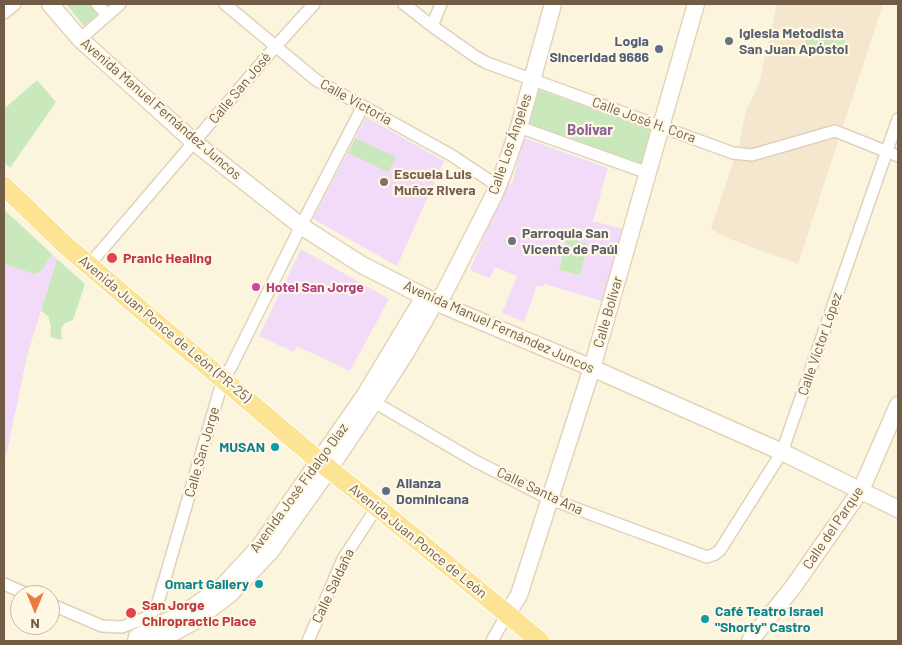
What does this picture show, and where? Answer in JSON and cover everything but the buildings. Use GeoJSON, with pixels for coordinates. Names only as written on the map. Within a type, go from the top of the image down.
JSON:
{"type":"FeatureCollection","features":[{"type":"Feature","properties":{"kind":"main road","name":"Avenida Juan Ponce de León (PR-25)"},"geometry":{"type":"LineString","coordinates":[[4,186],[64,244],[324,465]]}},
{"type":"Feature","properties":{"kind":"main road","name":"Avenida Juan Ponce de León"},"geometry":{"type":"LineString","coordinates":[[324,465],[507,614]]}},
{"type":"Feature","properties":{"kind":"main road"},"geometry":{"type":"LineString","coordinates":[[507,614],[540,641]]}},
{"type":"Feature","properties":{"kind":"street"},"geometry":{"type":"LineString","coordinates":[[4,14],[15,4]]}},
{"type":"Feature","properties":{"kind":"street","name":"Avenida Manuel Fernández Juncos"},"geometry":{"type":"LineString","coordinates":[[50,4],[80,39],[194,142],[300,226],[362,265],[429,300],[592,368],[782,452],[898,508]]}},
{"type":"Feature","properties":{"kind":"street"},"geometry":{"type":"LineString","coordinates":[[98,4],[106,15]]}},
{"type":"Feature","properties":{"kind":"street"},"geometry":{"type":"LineString","coordinates":[[80,39],[120,4]]}},
{"type":"Feature","properties":{"kind":"street","name":"Calle Victoria"},"geometry":{"type":"LineString","coordinates":[[225,4],[316,80],[451,155],[498,186]]}},
{"type":"Feature","properties":{"kind":"street","name":"Calle San José"},"geometry":{"type":"LineString","coordinates":[[89,265],[314,4]]}},
{"type":"Feature","properties":{"kind":"street","name":"Calle José H. Cora"},"geometry":{"type":"LineString","coordinates":[[404,4],[432,26],[487,63],[733,153],[752,155],[835,131],[893,154]]}},
{"type":"Feature","properties":{"kind":"street"},"geometry":{"type":"LineString","coordinates":[[432,26],[441,4]]}},
{"type":"Feature","properties":{"kind":"street","name":"Calle Los Ángeles"},"geometry":{"type":"LineString","coordinates":[[429,300],[444,293],[498,186],[518,127],[553,4]]}},
{"type":"Feature","properties":{"kind":"street","name":"Calle Bolívar"},"geometry":{"type":"LineString","coordinates":[[492,641],[519,595],[592,368],[696,4]]}},
{"type":"Feature","properties":{"kind":"street","name":"Calle San Jorge"},"geometry":{"type":"LineString","coordinates":[[60,608],[102,626],[122,627],[145,618],[156,609],[224,379],[300,226],[363,106]]}},
{"type":"Feature","properties":{"kind":"street","name":"Calle Víctor López"},"geometry":{"type":"LineString","coordinates":[[715,554],[720,550],[782,452],[893,154],[898,119]]}},
{"type":"Feature","properties":{"kind":"street"},"geometry":{"type":"LineString","coordinates":[[518,127],[648,173]]}},
{"type":"Feature","properties":{"kind":"street","name":"Avenida José Fidalgo Díaz"},"geometry":{"type":"LineString","coordinates":[[136,641],[137,637],[186,612],[223,586],[260,546],[289,506],[374,402],[405,354],[429,300]]}},
{"type":"Feature","properties":{"kind":"street","name":"Avenida José Fidalgo Díaz"},"geometry":{"type":"LineString","coordinates":[[158,641],[193,622],[230,594],[270,552],[365,395],[429,300]]}},
{"type":"Feature","properties":{"kind":"street","name":"Calle Santa Ana"},"geometry":{"type":"LineString","coordinates":[[374,402],[475,461],[550,499],[707,558],[715,554]]}},
{"type":"Feature","properties":{"kind":"street","name":"Calle del Parque"},"geometry":{"type":"LineString","coordinates":[[750,641],[793,587],[861,490],[898,405]]}},
{"type":"Feature","properties":{"kind":"street","name":"Calle Saldaña"},"geometry":{"type":"LineString","coordinates":[[308,641],[343,559],[377,507]]}},
{"type":"Feature","properties":{"kind":"shaded area"},"geometry":{"type":"Polygon","coordinates":[[[777,4],[883,4],[798,264],[727,238],[711,229],[739,144],[746,111],[759,84],[777,4]]]}},
{"type":"Feature","properties":{"kind":"shaded area","name":"Escuela Luis Muñoz Rivera"},"geometry":{"type":"Polygon","coordinates":[[[366,117],[444,161],[397,266],[313,219],[366,117]]]}},
{"type":"Feature","properties":{"kind":"shaded area"},"geometry":{"type":"Polygon","coordinates":[[[524,138],[608,168],[593,221],[623,229],[602,301],[544,284],[543,287],[537,285],[524,322],[502,313],[517,276],[495,267],[490,278],[470,270],[498,201],[508,185],[512,184],[524,138]]]}},
{"type":"Feature","properties":{"kind":"shaded area"},"geometry":{"type":"Polygon","coordinates":[[[4,209],[57,259],[27,356],[4,466],[4,209]]]}},
{"type":"Feature","properties":{"kind":"shaded area"},"geometry":{"type":"Polygon","coordinates":[[[301,249],[389,299],[350,371],[297,346],[294,352],[259,336],[301,249]]]}},
{"type":"Feature","properties":{"kind":"green space"},"geometry":{"type":"Polygon","coordinates":[[[66,4],[90,4],[98,14],[84,26],[66,4]]]}},
{"type":"Feature","properties":{"kind":"green space"},"geometry":{"type":"Polygon","coordinates":[[[806,31],[845,32],[845,53],[806,53],[806,31]]]}},
{"type":"Feature","properties":{"kind":"green space"},"geometry":{"type":"Polygon","coordinates":[[[37,80],[56,102],[10,168],[4,162],[4,109],[37,80]]]}},
{"type":"Feature","properties":{"kind":"green space"},"geometry":{"type":"Polygon","coordinates":[[[537,89],[653,131],[640,166],[526,124],[537,89]]]}},
{"type":"Feature","properties":{"kind":"green space"},"geometry":{"type":"Polygon","coordinates":[[[355,138],[396,157],[388,172],[348,153],[355,138]]]}},
{"type":"Feature","properties":{"kind":"green space"},"geometry":{"type":"Polygon","coordinates":[[[4,210],[52,254],[42,270],[35,274],[4,264],[4,210]]]}},
{"type":"Feature","properties":{"kind":"green space"},"geometry":{"type":"Polygon","coordinates":[[[567,238],[588,244],[580,275],[559,270],[567,238]]]}},
{"type":"Feature","properties":{"kind":"green space"},"geometry":{"type":"Polygon","coordinates":[[[57,259],[85,284],[73,320],[65,323],[62,327],[62,340],[50,337],[51,327],[48,316],[41,311],[57,259]]]}},
{"type":"Feature","properties":{"kind":"place","name":"Iglesia Metodista San Juan Apόstol"},"geometry":{"type":"Point","coordinates":[729,41]}},
{"type":"Feature","properties":{"kind":"place","name":"Logia Sinceridad 9686"},"geometry":{"type":"Point","coordinates":[659,49]}},
{"type":"Feature","properties":{"kind":"place","name":"Escuela Luis Muñoz Rivera"},"geometry":{"type":"Point","coordinates":[384,182]}},
{"type":"Feature","properties":{"kind":"place","name":"Parroquia San Vicente de Paúl"},"geometry":{"type":"Point","coordinates":[512,241]}},
{"type":"Feature","properties":{"kind":"place","name":"Pranic Healing"},"geometry":{"type":"Point","coordinates":[112,258]}},
{"type":"Feature","properties":{"kind":"place","name":"Hotel San Jorge"},"geometry":{"type":"Point","coordinates":[256,287]}},
{"type":"Feature","properties":{"kind":"place","name":"MUSAN"},"geometry":{"type":"Point","coordinates":[275,447]}},
{"type":"Feature","properties":{"kind":"place","name":"Alianza Dominicana"},"geometry":{"type":"Point","coordinates":[386,491]}},
{"type":"Feature","properties":{"kind":"place","name":"Omart Gallery"},"geometry":{"type":"Point","coordinates":[259,584]}},
{"type":"Feature","properties":{"kind":"place","name":"San Jorge Chiropractic Place"},"geometry":{"type":"Point","coordinates":[131,613]}},
{"type":"Feature","properties":{"kind":"place","name":"Café Teatro Israel \"Shorty\" Castro"},"geometry":{"type":"Point","coordinates":[705,619]}},
{"type":"Feature","properties":{"kind":"district","name":"Bolívar"},"geometry":{"type":"Point","coordinates":[590,130]}}]}
